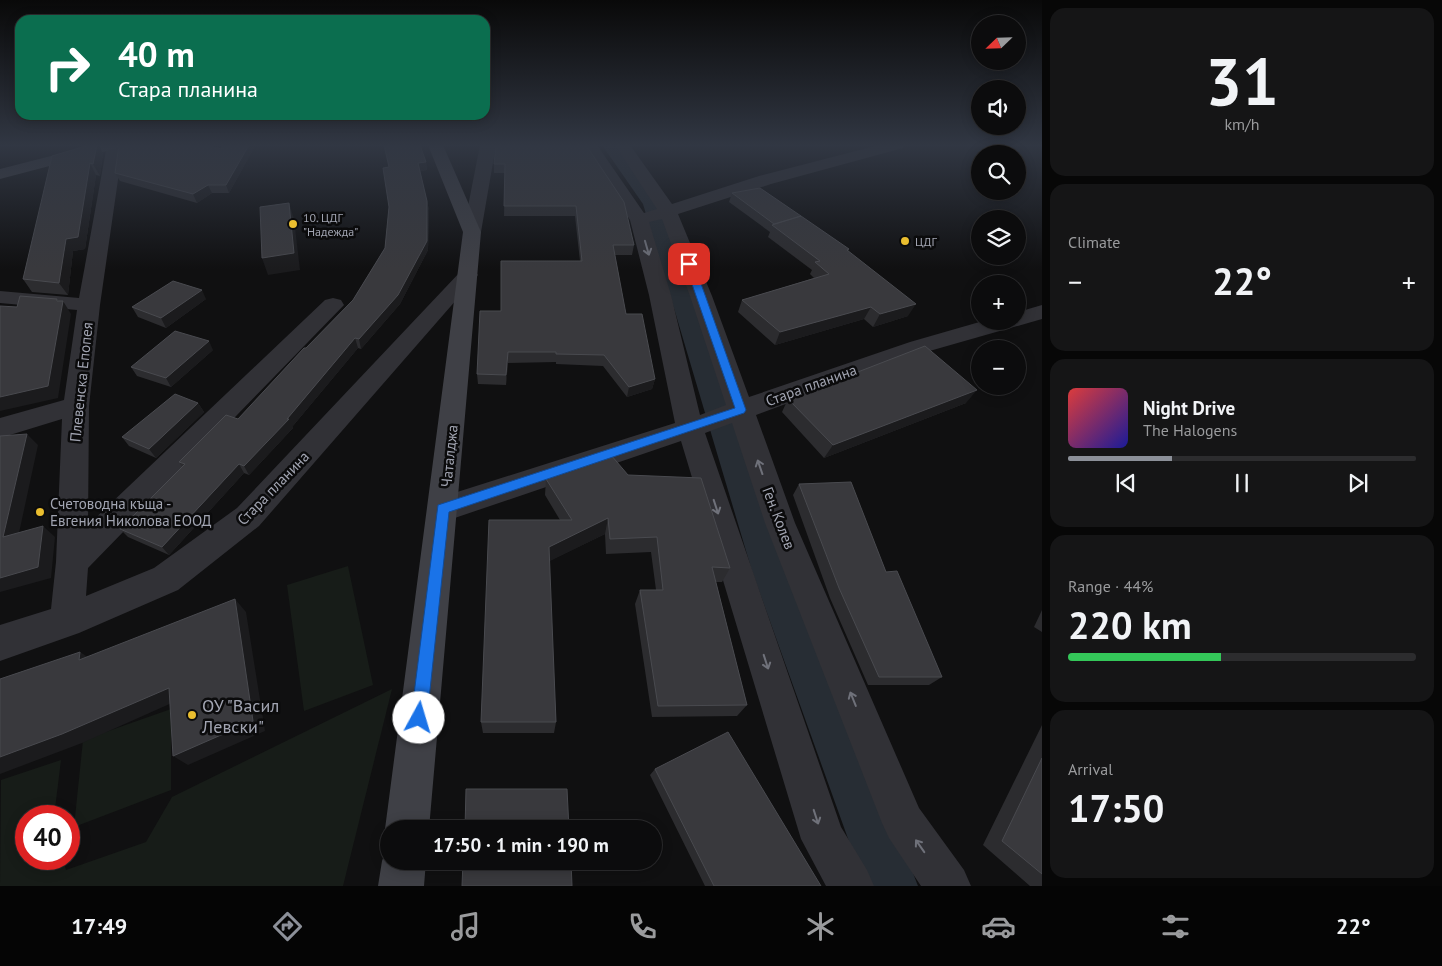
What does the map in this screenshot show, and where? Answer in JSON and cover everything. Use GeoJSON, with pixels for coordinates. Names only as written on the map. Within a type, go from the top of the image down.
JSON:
{"type":"FeatureCollection","features":[{"type":"Feature","properties":{"kind":"street","name":"Плевенска Епопея"},"geometry":{"type":"LineString","coordinates":[[67,621],[72,562],[76,406],[108,186]]}},
{"type":"Feature","properties":{"kind":"street","name":"Чаталджа"},"geometry":{"type":"LineString","coordinates":[[453,186],[472,232]]}},
{"type":"Feature","properties":{"kind":"street","name":"Чаталджа"},"geometry":{"type":"LineString","coordinates":[[408,820],[472,232],[480,186]]}},
{"type":"Feature","properties":{"kind":"street","name":"Ген. Колев"},"geometry":{"type":"LineString","coordinates":[[627,186],[654,215],[660,295],[697,425],[823,839],[851,886]]}},
{"type":"Feature","properties":{"kind":"street","name":"Ген. Колев"},"geometry":{"type":"LineString","coordinates":[[641,186],[654,215],[702,296],[738,411],[780,523],[904,824],[948,886]]}},
{"type":"Feature","properties":{"kind":"street"},"geometry":{"type":"LineString","coordinates":[[654,215],[740,186]]}},
{"type":"Feature","properties":{"kind":"street","name":"Стара планина"},"geometry":{"type":"LineString","coordinates":[[0,643],[67,621],[166,579],[248,518],[468,275]]}},
{"type":"Feature","properties":{"kind":"street"},"geometry":{"type":"LineString","coordinates":[[0,297],[89,305]]}},
{"type":"Feature","properties":{"kind":"street"},"geometry":{"type":"LineString","coordinates":[[72,562],[333,305]]}},
{"type":"Feature","properties":{"kind":"street"},"geometry":{"type":"LineString","coordinates":[[1026,317],[1042,312]]}},
{"type":"Feature","properties":{"kind":"street","name":"Стара планина"},"geometry":{"type":"LineString","coordinates":[[443,509],[697,425],[918,347],[978,330]]}},
{"type":"Feature","properties":{"kind":"street"},"geometry":{"type":"LineString","coordinates":[[0,428],[76,406]]}},
{"type":"Feature","properties":{"kind":"street"},"geometry":{"type":"LineString","coordinates":[[401,886],[403,870]]}},
{"type":"Feature","properties":{"kind":"shaded area"},"geometry":{"type":"Polygon","coordinates":[[[348,566],[373,685],[304,711],[287,585],[348,566]]]}},
{"type":"Feature","properties":{"kind":"shaded area"},"geometry":{"type":"Polygon","coordinates":[[[392,689],[343,886],[0,886],[1,780],[61,760],[55,805],[15,805],[15,870],[80,870],[80,865],[146,842],[172,797],[392,689]]]}},
{"type":"Feature","properties":{"kind":"shaded area"},"geometry":{"type":"Polygon","coordinates":[[[171,709],[171,790],[80,825],[80,805],[76,805],[83,740],[171,709]]]}},
{"type":"Feature","properties":{"kind":"building"},"geometry":{"type":"Polygon","coordinates":[[[45,186],[86,186],[78,237],[66,239],[59,283],[23,279],[45,186]]]}},
{"type":"Feature","properties":{"kind":"building"},"geometry":{"type":"Polygon","coordinates":[[[165,186],[206,186],[193,194],[165,186]]]}},
{"type":"Feature","properties":{"kind":"building"},"geometry":{"type":"Polygon","coordinates":[[[386,186],[424,186],[427,201],[427,241],[398,295],[359,339],[355,338],[287,419],[289,419],[244,466],[239,464],[162,547],[120,529],[185,464],[179,462],[226,415],[238,419],[304,348],[353,300],[385,248],[389,207],[386,186]]]}},
{"type":"Feature","properties":{"kind":"building"},"geometry":{"type":"Polygon","coordinates":[[[504,186],[614,186],[624,202],[634,245],[613,245],[626,314],[642,314],[655,379],[629,387],[604,355],[556,354],[556,352],[508,352],[506,375],[477,374],[480,311],[501,311],[501,261],[582,261],[576,206],[504,206],[504,186]]]}},
{"type":"Feature","properties":{"kind":"building"},"geometry":{"type":"Polygon","coordinates":[[[760,188],[801,216],[774,224],[732,193],[760,188]]]}},
{"type":"Feature","properties":{"kind":"building"},"geometry":{"type":"Polygon","coordinates":[[[289,203],[294,253],[262,258],[260,207],[289,203]]]}},
{"type":"Feature","properties":{"kind":"building"},"geometry":{"type":"Polygon","coordinates":[[[801,216],[849,249],[847,250],[916,304],[880,314],[871,307],[780,332],[742,300],[829,274],[815,262],[820,261],[772,225],[801,216]]]}},
{"type":"Feature","properties":{"kind":"building"},"geometry":{"type":"Polygon","coordinates":[[[173,281],[202,290],[161,318],[132,307],[173,281]]]}},
{"type":"Feature","properties":{"kind":"building"},"geometry":{"type":"Polygon","coordinates":[[[20,296],[63,301],[48,386],[0,397],[0,306],[17,307],[20,296]]]}},
{"type":"Feature","properties":{"kind":"building"},"geometry":{"type":"Polygon","coordinates":[[[175,331],[209,341],[166,378],[131,367],[175,331]]]}},
{"type":"Feature","properties":{"kind":"building"},"geometry":{"type":"Polygon","coordinates":[[[925,346],[971,385],[971,392],[833,445],[788,399],[925,346]]]}},
{"type":"Feature","properties":{"kind":"building"},"geometry":{"type":"Polygon","coordinates":[[[175,394],[198,403],[149,449],[122,437],[175,394]]]}},
{"type":"Feature","properties":{"kind":"building"},"geometry":{"type":"Polygon","coordinates":[[[27,434],[3,537],[43,526],[38,567],[0,578],[0,436],[27,434]]]}},
{"type":"Feature","properties":{"kind":"building"},"geometry":{"type":"Polygon","coordinates":[[[611,455],[628,475],[701,478],[730,568],[712,567],[747,705],[658,706],[640,590],[663,590],[657,537],[610,539],[608,518],[549,547],[556,722],[481,722],[489,520],[572,520],[546,479],[611,455]]]}},
{"type":"Feature","properties":{"kind":"building"},"geometry":{"type":"Polygon","coordinates":[[[851,482],[886,572],[897,571],[942,677],[879,677],[839,588],[799,484],[851,482]]]}},
{"type":"Feature","properties":{"kind":"building"},"geometry":{"type":"Polygon","coordinates":[[[235,599],[253,721],[173,756],[169,688],[62,734],[0,757],[0,679],[80,652],[79,660],[235,599]]]}},
{"type":"Feature","properties":{"kind":"building"},"geometry":{"type":"Polygon","coordinates":[[[728,732],[821,886],[714,886],[655,769],[728,732]]]}},
{"type":"Feature","properties":{"kind":"building"},"geometry":{"type":"Polygon","coordinates":[[[1042,758],[1042,874],[1002,841],[1042,758]]]}},
{"type":"Feature","properties":{"kind":"building"},"geometry":{"type":"Polygon","coordinates":[[[466,789],[567,789],[569,820],[465,820],[466,789]]]}},
{"type":"Feature","properties":{"kind":"building"},"geometry":{"type":"Polygon","coordinates":[[[463,870],[571,870],[572,886],[462,886],[463,870]]]}},
{"type":"Feature","properties":{"kind":"waterway"},"geometry":{"type":"LineString","coordinates":[[640,186],[653,204],[770,571],[885,874],[893,886]]}},
{"type":"Feature","properties":{"kind":"place","name":"10. ЦДГ \"Надежда\""},"geometry":{"type":"Point","coordinates":[293,224]}},
{"type":"Feature","properties":{"kind":"place","name":"ЦДГ"},"geometry":{"type":"Point","coordinates":[905,241]}},
{"type":"Feature","properties":{"kind":"place","name":"Счетоводна къща - Евгения Николова ЕООД"},"geometry":{"type":"Point","coordinates":[40,512]}},
{"type":"Feature","properties":{"kind":"place","name":"ОУ \"Васил Левски\""},"geometry":{"type":"Point","coordinates":[192,715]}},
{"type":"Feature","properties":{"kind":"route"},"geometry":{"type":"LineString","coordinates":[[419,718],[443,509],[741,410],[702,296],[689,264]]}}]}
